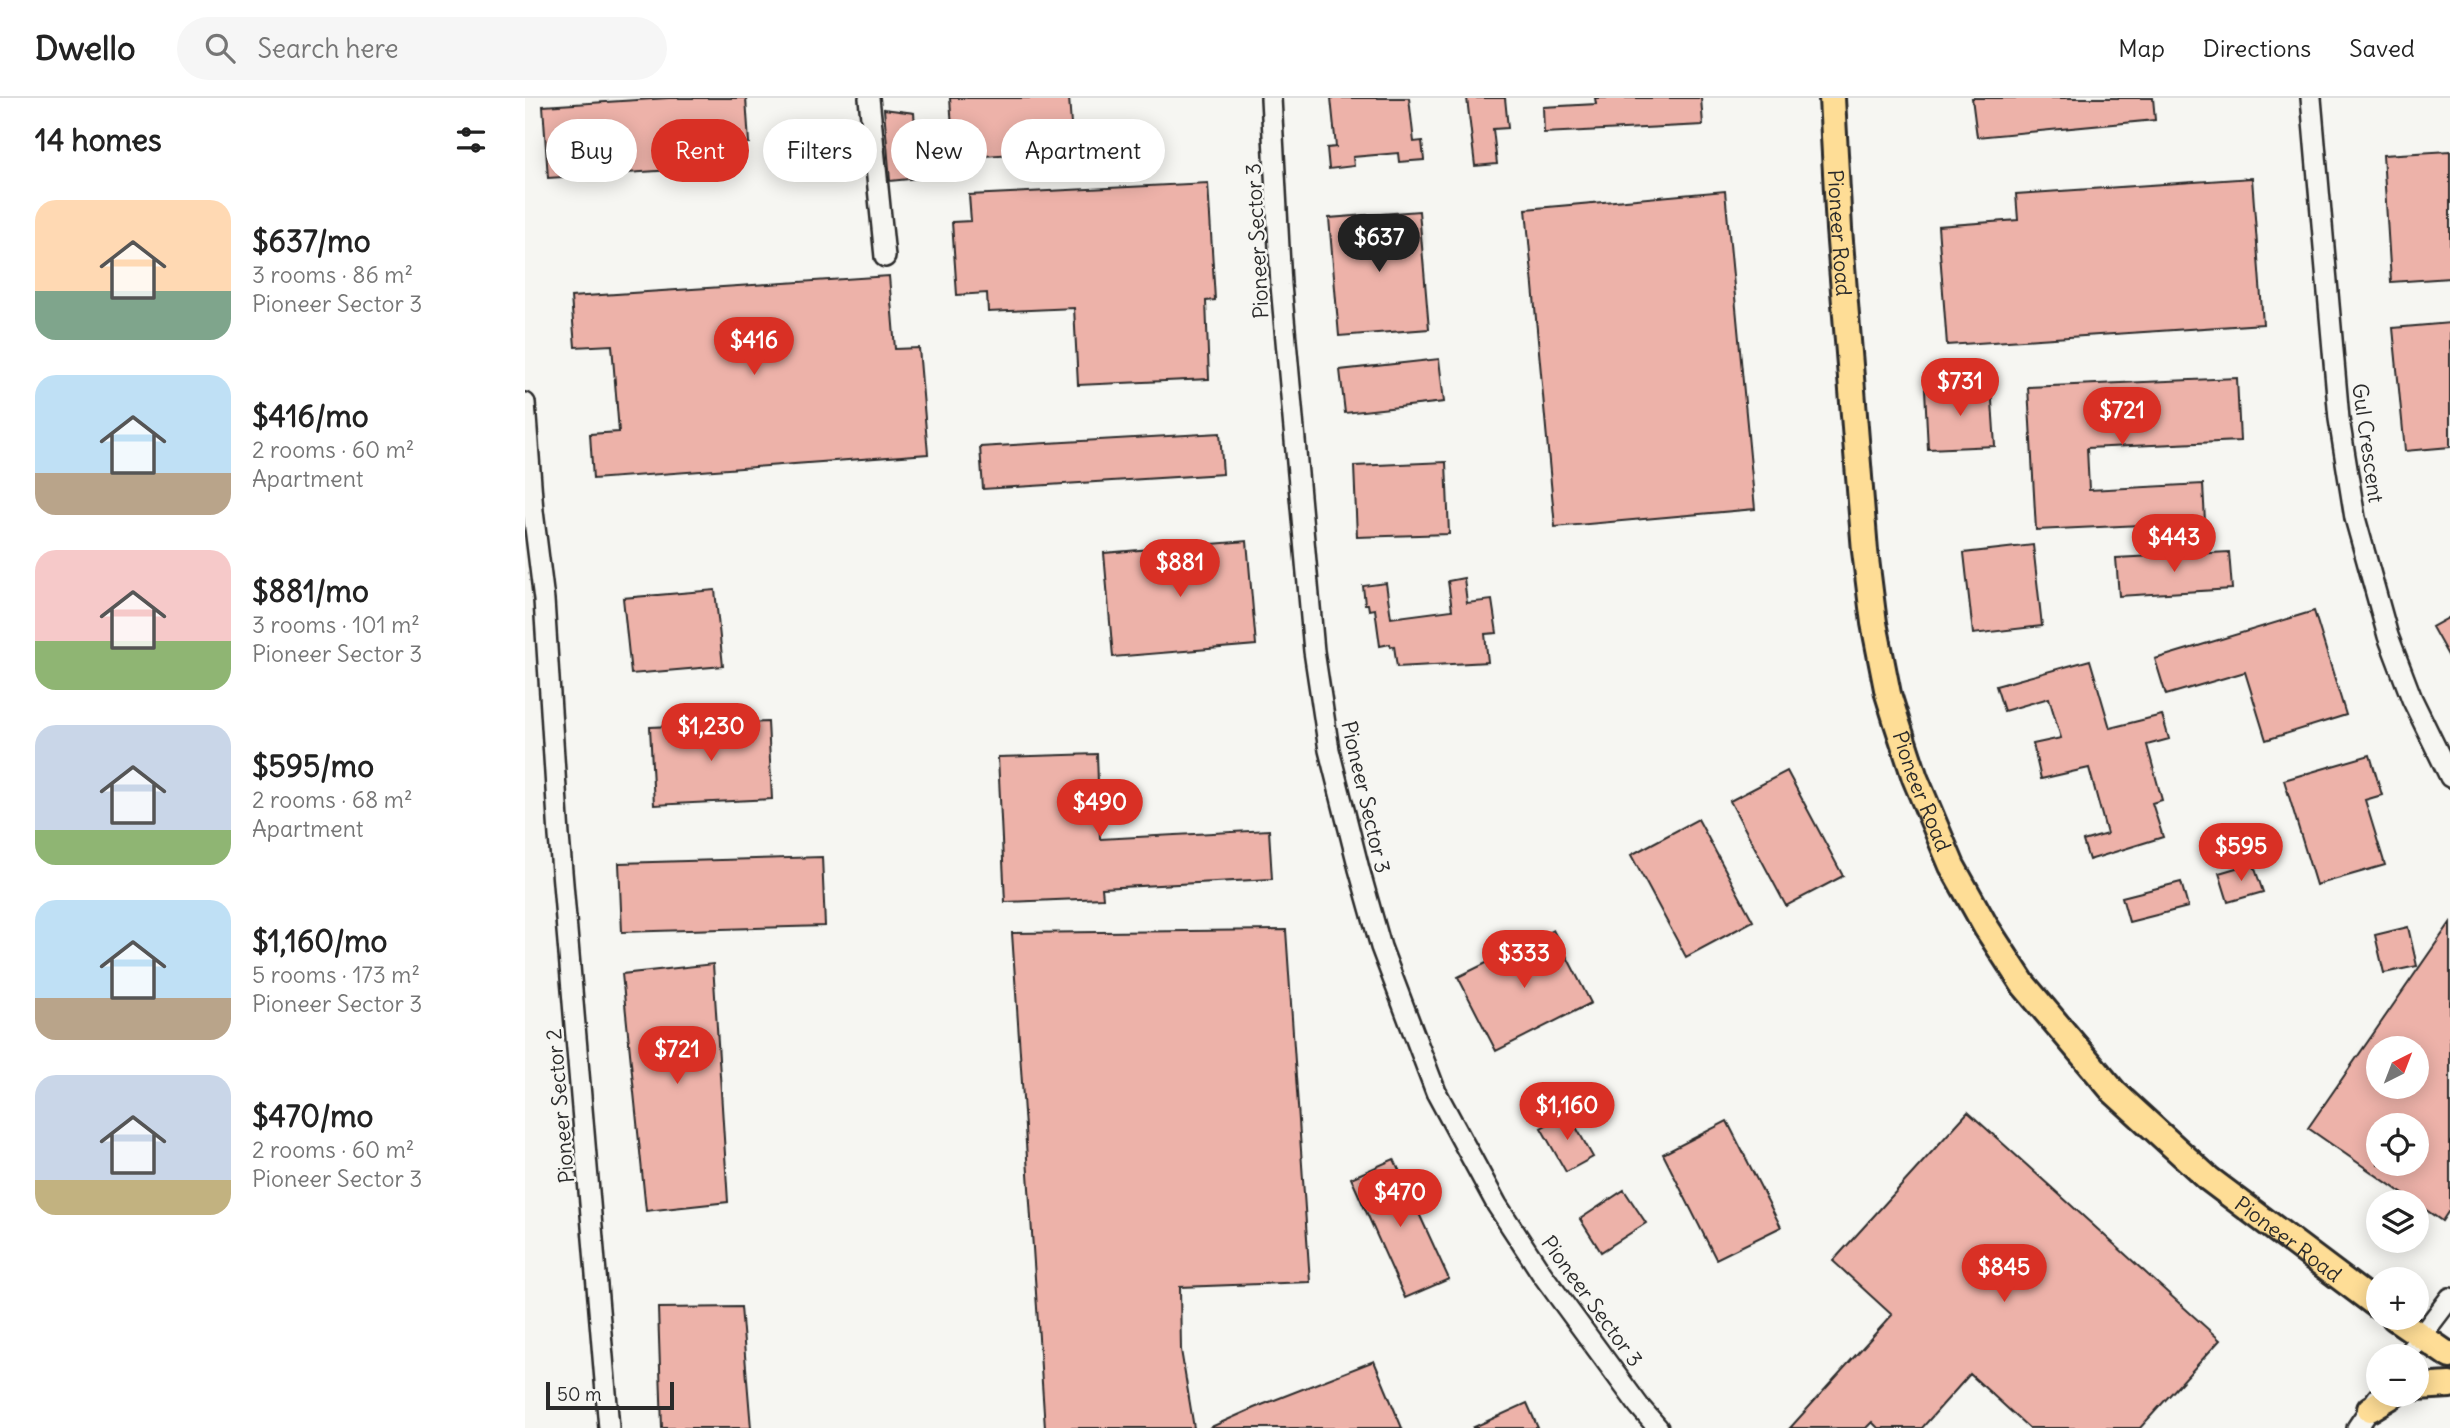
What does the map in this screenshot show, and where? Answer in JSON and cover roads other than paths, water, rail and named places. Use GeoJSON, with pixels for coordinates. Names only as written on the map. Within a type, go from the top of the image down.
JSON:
{"type":"FeatureCollection","features":[{"type":"Feature","properties":{"kind":"main road","name":"Pioneer Road"},"geometry":{"type":"LineString","coordinates":[[1832,98],[1839,229],[1864,537],[1874,623],[1894,713],[1916,778],[1952,866],[1986,927],[2023,984],[2114,1092],[2209,1179],[2366,1297]]}},
{"type":"Feature","properties":{"kind":"main road"},"geometry":{"type":"LineString","coordinates":[[2413,1330],[2450,1356]]}},
{"type":"Feature","properties":{"kind":"main road"},"geometry":{"type":"LineString","coordinates":[[2429,1386],[2450,1385]]}},
{"type":"Feature","properties":{"kind":"street"},"geometry":{"type":"LineString","coordinates":[[869,98],[885,257]]}},
{"type":"Feature","properties":{"kind":"street","name":"Pioneer Sector 3"},"geometry":{"type":"LineString","coordinates":[[1271,98],[1283,313],[1314,651],[1329,750],[1381,947],[1436,1091],[1497,1205],[1542,1274],[1658,1428]]}},
{"type":"Feature","properties":{"kind":"street","name":"Gul Crescent"},"geometry":{"type":"LineString","coordinates":[[2311,98],[2339,419],[2355,519],[2388,636],[2412,699],[2450,777]]}},
{"type":"Feature","properties":{"kind":"street","name":"Pioneer Sector 2"},"geometry":{"type":"LineString","coordinates":[[525,403],[533,511],[544,600],[559,836],[609,1428]]}},
{"type":"Feature","properties":{"kind":"street"},"geometry":{"type":"LineString","coordinates":[[2415,1344],[2450,1298]]}}]}
